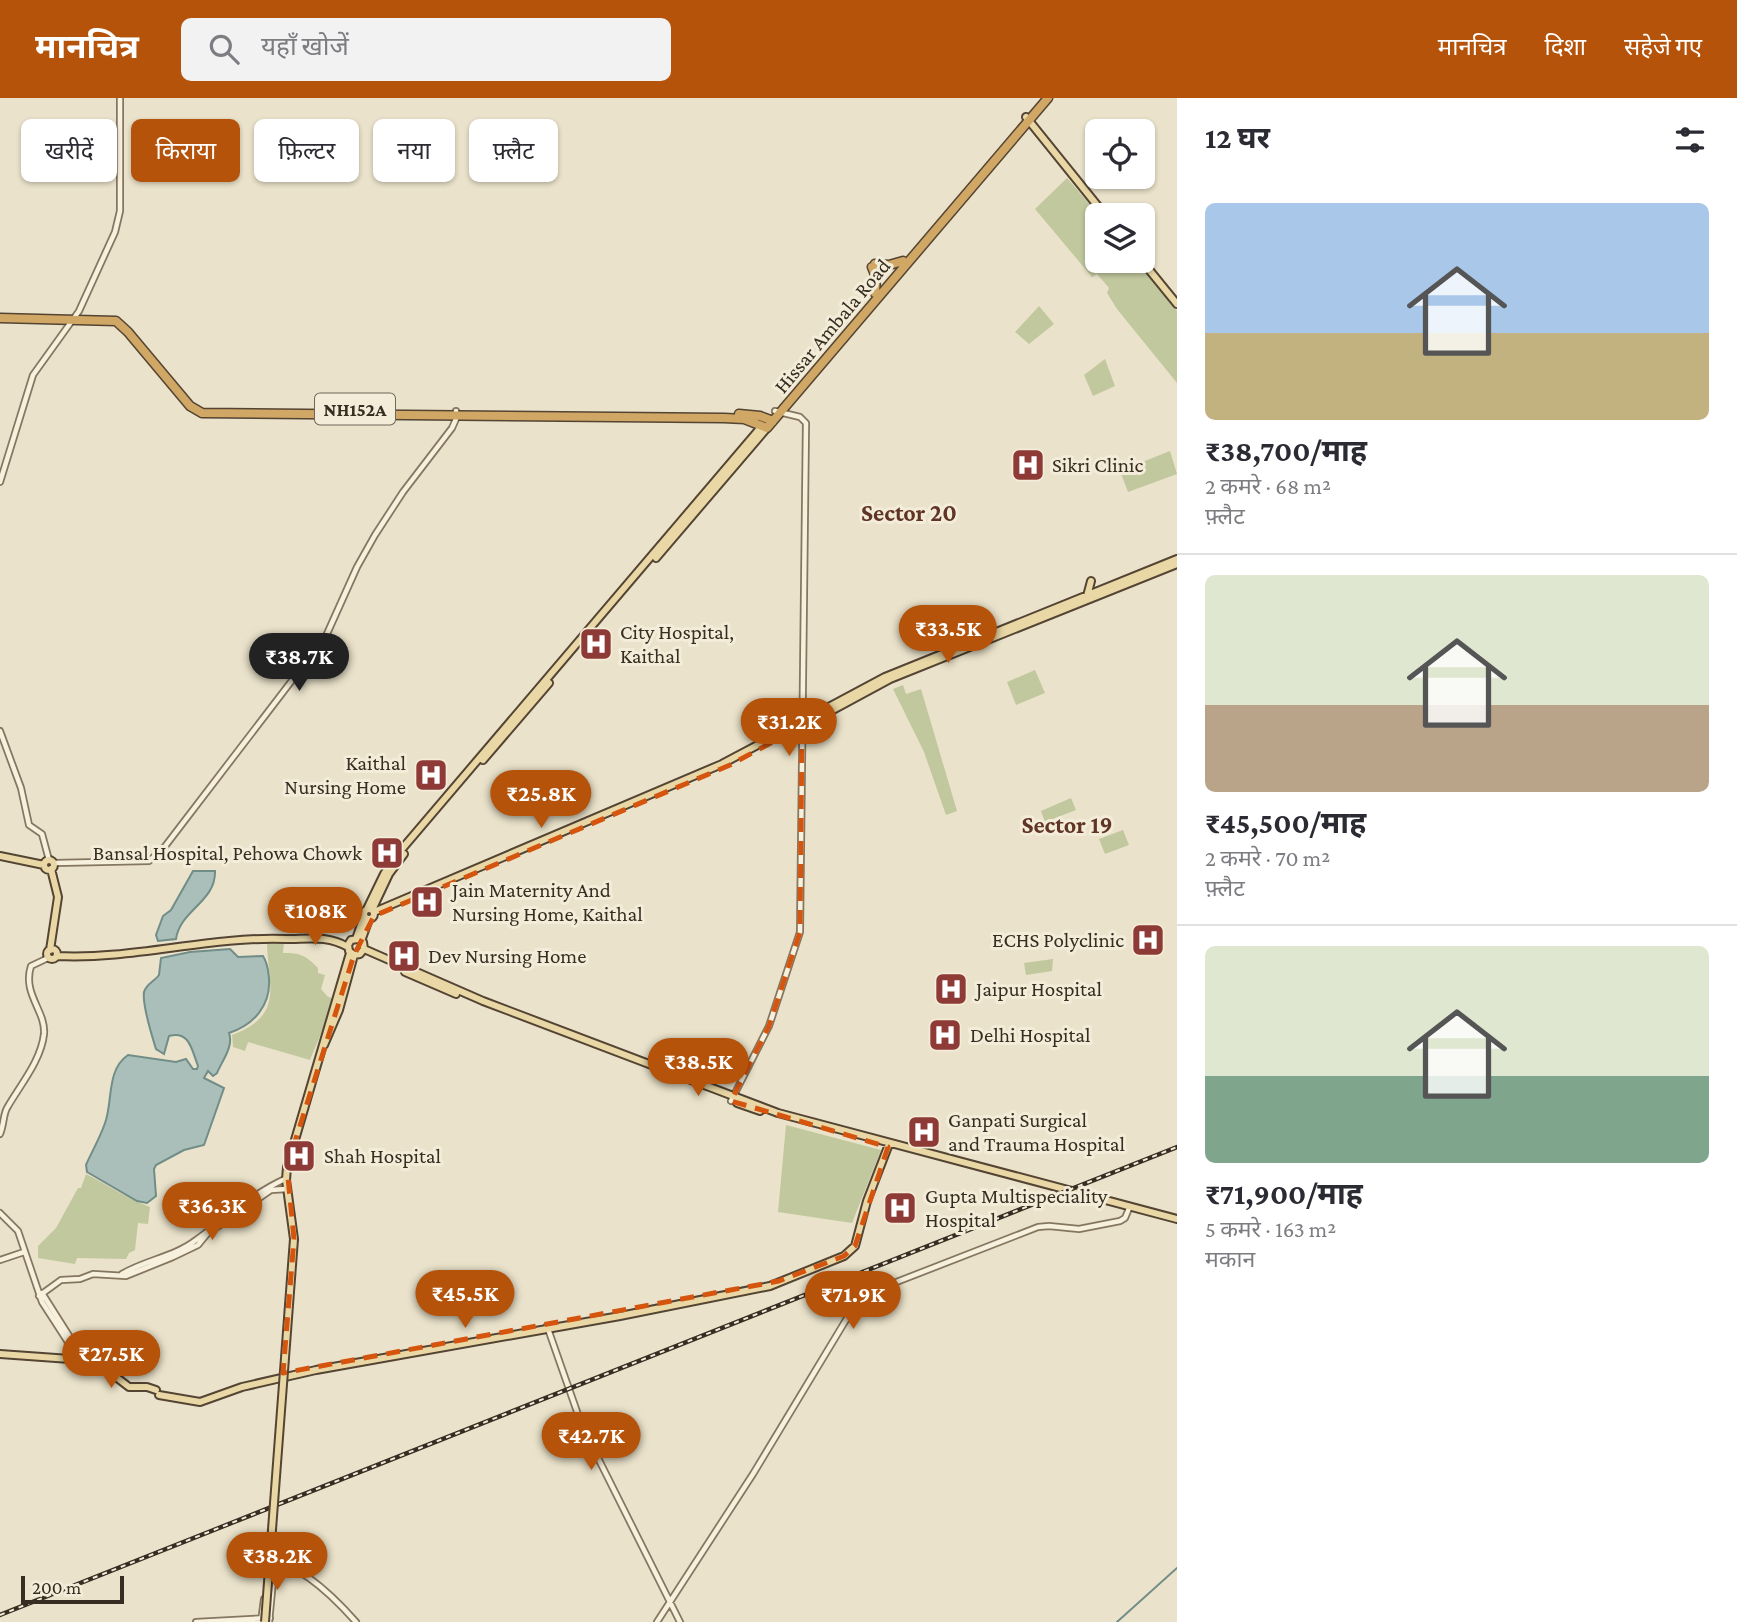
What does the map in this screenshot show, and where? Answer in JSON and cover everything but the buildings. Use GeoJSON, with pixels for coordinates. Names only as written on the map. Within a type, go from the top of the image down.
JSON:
{"type":"FeatureCollection","features":[{"type":"Feature","properties":{"kind":"highway","name":"Hissar Ambala Road"},"geometry":{"type":"LineString","coordinates":[[765,427],[1043,98]]}},
{"type":"Feature","properties":{"kind":"highway","name":"Hissar Ambala Road"},"geometry":{"type":"LineString","coordinates":[[775,416],[875,293],[1048,98]]}},
{"type":"Feature","properties":{"kind":"highway"},"geometry":{"type":"LineString","coordinates":[[875,293],[874,266],[903,261]]}},
{"type":"Feature","properties":{"kind":"highway","name":"NH152A"},"geometry":{"type":"LineString","coordinates":[[0,315],[76,317],[110,320],[119,324],[190,406],[200,412],[724,413],[775,416]]}},
{"type":"Feature","properties":{"kind":"highway","name":"NH152A"},"geometry":{"type":"LineString","coordinates":[[456,413],[724,418],[744,419],[765,427]]}},
{"type":"Feature","properties":{"kind":"main road"},"geometry":{"type":"LineString","coordinates":[[1027,119],[1095,203]]}},
{"type":"Feature","properties":{"kind":"main road"},"geometry":{"type":"LineString","coordinates":[[1152,273],[1177,304]]}},
{"type":"Feature","properties":{"kind":"main road","name":"Hissar Ambala Road"},"geometry":{"type":"LineString","coordinates":[[286,1178],[320,1050],[328,1040],[356,947],[384,874],[396,856],[765,427]]}},
{"type":"Feature","properties":{"kind":"main road"},"geometry":{"type":"LineString","coordinates":[[803,723],[887,681],[1177,561]]}},
{"type":"Feature","properties":{"kind":"main road"},"geometry":{"type":"LineString","coordinates":[[370,913],[730,765],[885,677],[1177,561]]}},
{"type":"Feature","properties":{"kind":"main road"},"geometry":{"type":"LineString","coordinates":[[1087,596],[1093,581],[1106,587]]}},
{"type":"Feature","properties":{"kind":"main road"},"geometry":{"type":"LineString","coordinates":[[0,856],[49,864],[58,897],[48,958],[91,957],[278,937],[326,938],[356,947],[483,1001],[732,1099],[889,1145],[1177,1222]]}},
{"type":"Feature","properties":{"kind":"main road"},"geometry":{"type":"LineString","coordinates":[[50,950],[55,951],[57,956]]}},
{"type":"Feature","properties":{"kind":"main road"},"geometry":{"type":"LineString","coordinates":[[0,1354],[70,1359],[79,1354],[129,1387],[147,1387],[157,1392],[202,1399],[276,1375],[750,1291],[844,1256],[855,1246],[867,1201],[889,1145]]}},
{"type":"Feature","properties":{"kind":"main road"},"geometry":{"type":"LineString","coordinates":[[265,1621],[294,1239],[286,1178]]}},
{"type":"Feature","properties":{"kind":"street"},"geometry":{"type":"LineString","coordinates":[[0,482],[33,375],[76,317],[117,229],[120,211],[120,98]]}},
{"type":"Feature","properties":{"kind":"street"},"geometry":{"type":"LineString","coordinates":[[0,731],[21,788],[29,825],[42,834],[49,864],[149,862],[168,844],[326,636],[356,567],[403,492],[436,452],[455,423],[456,413]]}},
{"type":"Feature","properties":{"kind":"street"},"geometry":{"type":"LineString","coordinates":[[732,1099],[769,1026],[800,932],[806,423],[800,417],[775,416]]}},
{"type":"Feature","properties":{"kind":"street"},"geometry":{"type":"LineString","coordinates":[[0,1134],[6,1110],[40,1049],[44,1021],[32,998],[29,971],[31,966],[48,958]]}},
{"type":"Feature","properties":{"kind":"street"},"geometry":{"type":"LineString","coordinates":[[121,1275],[167,1256],[196,1240],[259,1194],[286,1178]]}},
{"type":"Feature","properties":{"kind":"street"},"geometry":{"type":"LineString","coordinates":[[41,1295],[61,1280],[80,1279],[93,1274],[126,1276],[173,1257],[198,1245],[207,1234],[271,1190],[288,1189]]}},
{"type":"Feature","properties":{"kind":"street"},"geometry":{"type":"LineString","coordinates":[[657,1622],[753,1474],[844,1321],[863,1296],[1038,1227],[1092,1227],[1125,1218],[1129,1208]]}},
{"type":"Feature","properties":{"kind":"street"},"geometry":{"type":"LineString","coordinates":[[0,1213],[18,1231],[47,1312],[79,1354]]}},
{"type":"Feature","properties":{"kind":"street"},"geometry":{"type":"LineString","coordinates":[[0,1260],[24,1252]]}},
{"type":"Feature","properties":{"kind":"street"},"geometry":{"type":"LineString","coordinates":[[548,1327],[582,1426],[680,1622]]}},
{"type":"Feature","properties":{"kind":"street"},"geometry":{"type":"LineString","coordinates":[[265,1621],[268,1559],[305,1576],[327,1593],[356,1622]]}},
{"type":"Feature","properties":{"kind":"street"},"geometry":{"type":"LineString","coordinates":[[265,1621],[275,1560]]}},
{"type":"Feature","properties":{"kind":"street"},"geometry":{"type":"LineString","coordinates":[[197,1622],[265,1621]]}},
{"type":"Feature","properties":{"kind":"street"},"geometry":{"type":"LineString","coordinates":[[243,1622],[265,1621]]}},
{"type":"Feature","properties":{"kind":"highlighted area"},"geometry":{"type":"Polygon","coordinates":[[[802,726],[800,932],[769,1026],[731,1101],[888,1147],[855,1246],[844,1256],[779,1281],[283,1373],[294,1239],[287,1167],[354,955],[374,916],[730,765],[802,726]]]}},
{"type":"Feature","properties":{"kind":"green space"},"geometry":{"type":"Polygon","coordinates":[[[1067,178],[1089,203],[1085,203],[1085,269],[1035,209],[1067,178]]]}},
{"type":"Feature","properties":{"kind":"green space"},"geometry":{"type":"Polygon","coordinates":[[[1089,273],[1146,273],[1177,311],[1177,383],[1117,309],[1107,293],[1109,288],[1097,274],[1092,277],[1089,273]]]}},
{"type":"Feature","properties":{"kind":"green space"},"geometry":{"type":"Polygon","coordinates":[[[1039,306],[1054,324],[1029,344],[1015,332],[1039,306]]]}},
{"type":"Feature","properties":{"kind":"green space"},"geometry":{"type":"Polygon","coordinates":[[[1105,359],[1115,386],[1093,396],[1084,375],[1105,359]]]}},
{"type":"Feature","properties":{"kind":"green space"},"geometry":{"type":"Polygon","coordinates":[[[1170,451],[1177,474],[1128,492],[1120,471],[1170,451]]]}},
{"type":"Feature","properties":{"kind":"green space"},"geometry":{"type":"Polygon","coordinates":[[[1035,670],[1045,693],[1016,705],[1007,682],[1035,670]]]}},
{"type":"Feature","properties":{"kind":"green space"},"geometry":{"type":"Polygon","coordinates":[[[903,685],[906,694],[921,689],[957,811],[946,815],[924,752],[893,689],[903,685]]]}},
{"type":"Feature","properties":{"kind":"green space"},"geometry":{"type":"Polygon","coordinates":[[[1071,798],[1076,810],[1045,822],[1041,811],[1071,798]]]}},
{"type":"Feature","properties":{"kind":"green space"},"geometry":{"type":"Polygon","coordinates":[[[1123,830],[1129,845],[1105,854],[1099,839],[1123,830]]]}},
{"type":"Feature","properties":{"kind":"green space"},"geometry":{"type":"Polygon","coordinates":[[[284,942],[283,953],[310,960],[318,968],[318,973],[325,975],[321,989],[335,1000],[310,1060],[248,1042],[245,1051],[233,1047],[232,1035],[249,1027],[267,1008],[270,986],[267,943],[284,942]]]}},
{"type":"Feature","properties":{"kind":"green space"},"geometry":{"type":"Polygon","coordinates":[[[1053,959],[1052,971],[1026,975],[1024,963],[1053,959]]]}},
{"type":"Feature","properties":{"kind":"green space"},"geometry":{"type":"Polygon","coordinates":[[[786,1125],[881,1150],[852,1223],[778,1212],[786,1125]]]}},
{"type":"Feature","properties":{"kind":"green space"},"geometry":{"type":"Polygon","coordinates":[[[86,1174],[150,1207],[148,1224],[138,1223],[135,1250],[129,1253],[126,1259],[77,1258],[75,1264],[38,1258],[38,1246],[56,1228],[78,1188],[81,1188],[86,1174]]]}},
{"type":"Feature","properties":{"kind":"water"},"geometry":{"type":"Polygon","coordinates":[[[193,871],[215,871],[210,891],[184,920],[176,939],[158,941],[156,935],[163,916],[171,910],[193,871]]]}},
{"type":"Feature","properties":{"kind":"water"},"geometry":{"type":"Polygon","coordinates":[[[230,949],[238,957],[263,956],[269,978],[267,997],[253,1019],[229,1033],[229,1048],[217,1073],[213,1076],[208,1071],[204,1078],[224,1088],[204,1145],[184,1150],[156,1165],[156,1196],[147,1203],[137,1201],[87,1172],[86,1165],[107,1115],[116,1069],[128,1055],[176,1062],[186,1059],[193,1069],[198,1066],[192,1048],[182,1036],[169,1036],[164,1054],[156,1049],[146,1012],[144,992],[159,975],[161,958],[190,952],[230,949]]]}},
{"type":"Feature","properties":{"kind":"waterway"},"geometry":{"type":"LineString","coordinates":[[1117,1622],[1177,1568]]}},
{"type":"Feature","properties":{"kind":"railway"},"geometry":{"type":"LineString","coordinates":[[0,1615],[1177,1147]]}},
{"type":"Feature","properties":{"kind":"place","name":"Sikri Clinic"},"geometry":{"type":"Point","coordinates":[1028,465]}},
{"type":"Feature","properties":{"kind":"place","name":"City Hospital, Kaithal"},"geometry":{"type":"Point","coordinates":[596,644]}},
{"type":"Feature","properties":{"kind":"place","name":"Kaithal Nursing Home"},"geometry":{"type":"Point","coordinates":[431,775]}},
{"type":"Feature","properties":{"kind":"place","name":"Bansal Hospital, Pehowa Chowk"},"geometry":{"type":"Point","coordinates":[387,853]}},
{"type":"Feature","properties":{"kind":"place","name":"Jain Maternity And Nursing Home, Kaithal"},"geometry":{"type":"Point","coordinates":[427,902]}},
{"type":"Feature","properties":{"kind":"place","name":"ECHS Polyclinic"},"geometry":{"type":"Point","coordinates":[1148,940]}},
{"type":"Feature","properties":{"kind":"place","name":"Dev Nursing Home"},"geometry":{"type":"Point","coordinates":[404,956]}},
{"type":"Feature","properties":{"kind":"place","name":"Jaipur Hospital"},"geometry":{"type":"Point","coordinates":[951,989]}},
{"type":"Feature","properties":{"kind":"place","name":"Delhi Hospital"},"geometry":{"type":"Point","coordinates":[945,1035]}},
{"type":"Feature","properties":{"kind":"place","name":"Ganpati Surgical and Trauma Hospital"},"geometry":{"type":"Point","coordinates":[924,1132]}},
{"type":"Feature","properties":{"kind":"place","name":"Shah Hospital"},"geometry":{"type":"Point","coordinates":[299,1156]}},
{"type":"Feature","properties":{"kind":"place","name":"Gupta Multispeciality Hospital"},"geometry":{"type":"Point","coordinates":[900,1208]}},
{"type":"Feature","properties":{"kind":"district","name":"Sector 20"},"geometry":{"type":"Point","coordinates":[909,512]}},
{"type":"Feature","properties":{"kind":"district","name":"Sector 19"},"geometry":{"type":"Point","coordinates":[1067,824]}}]}
